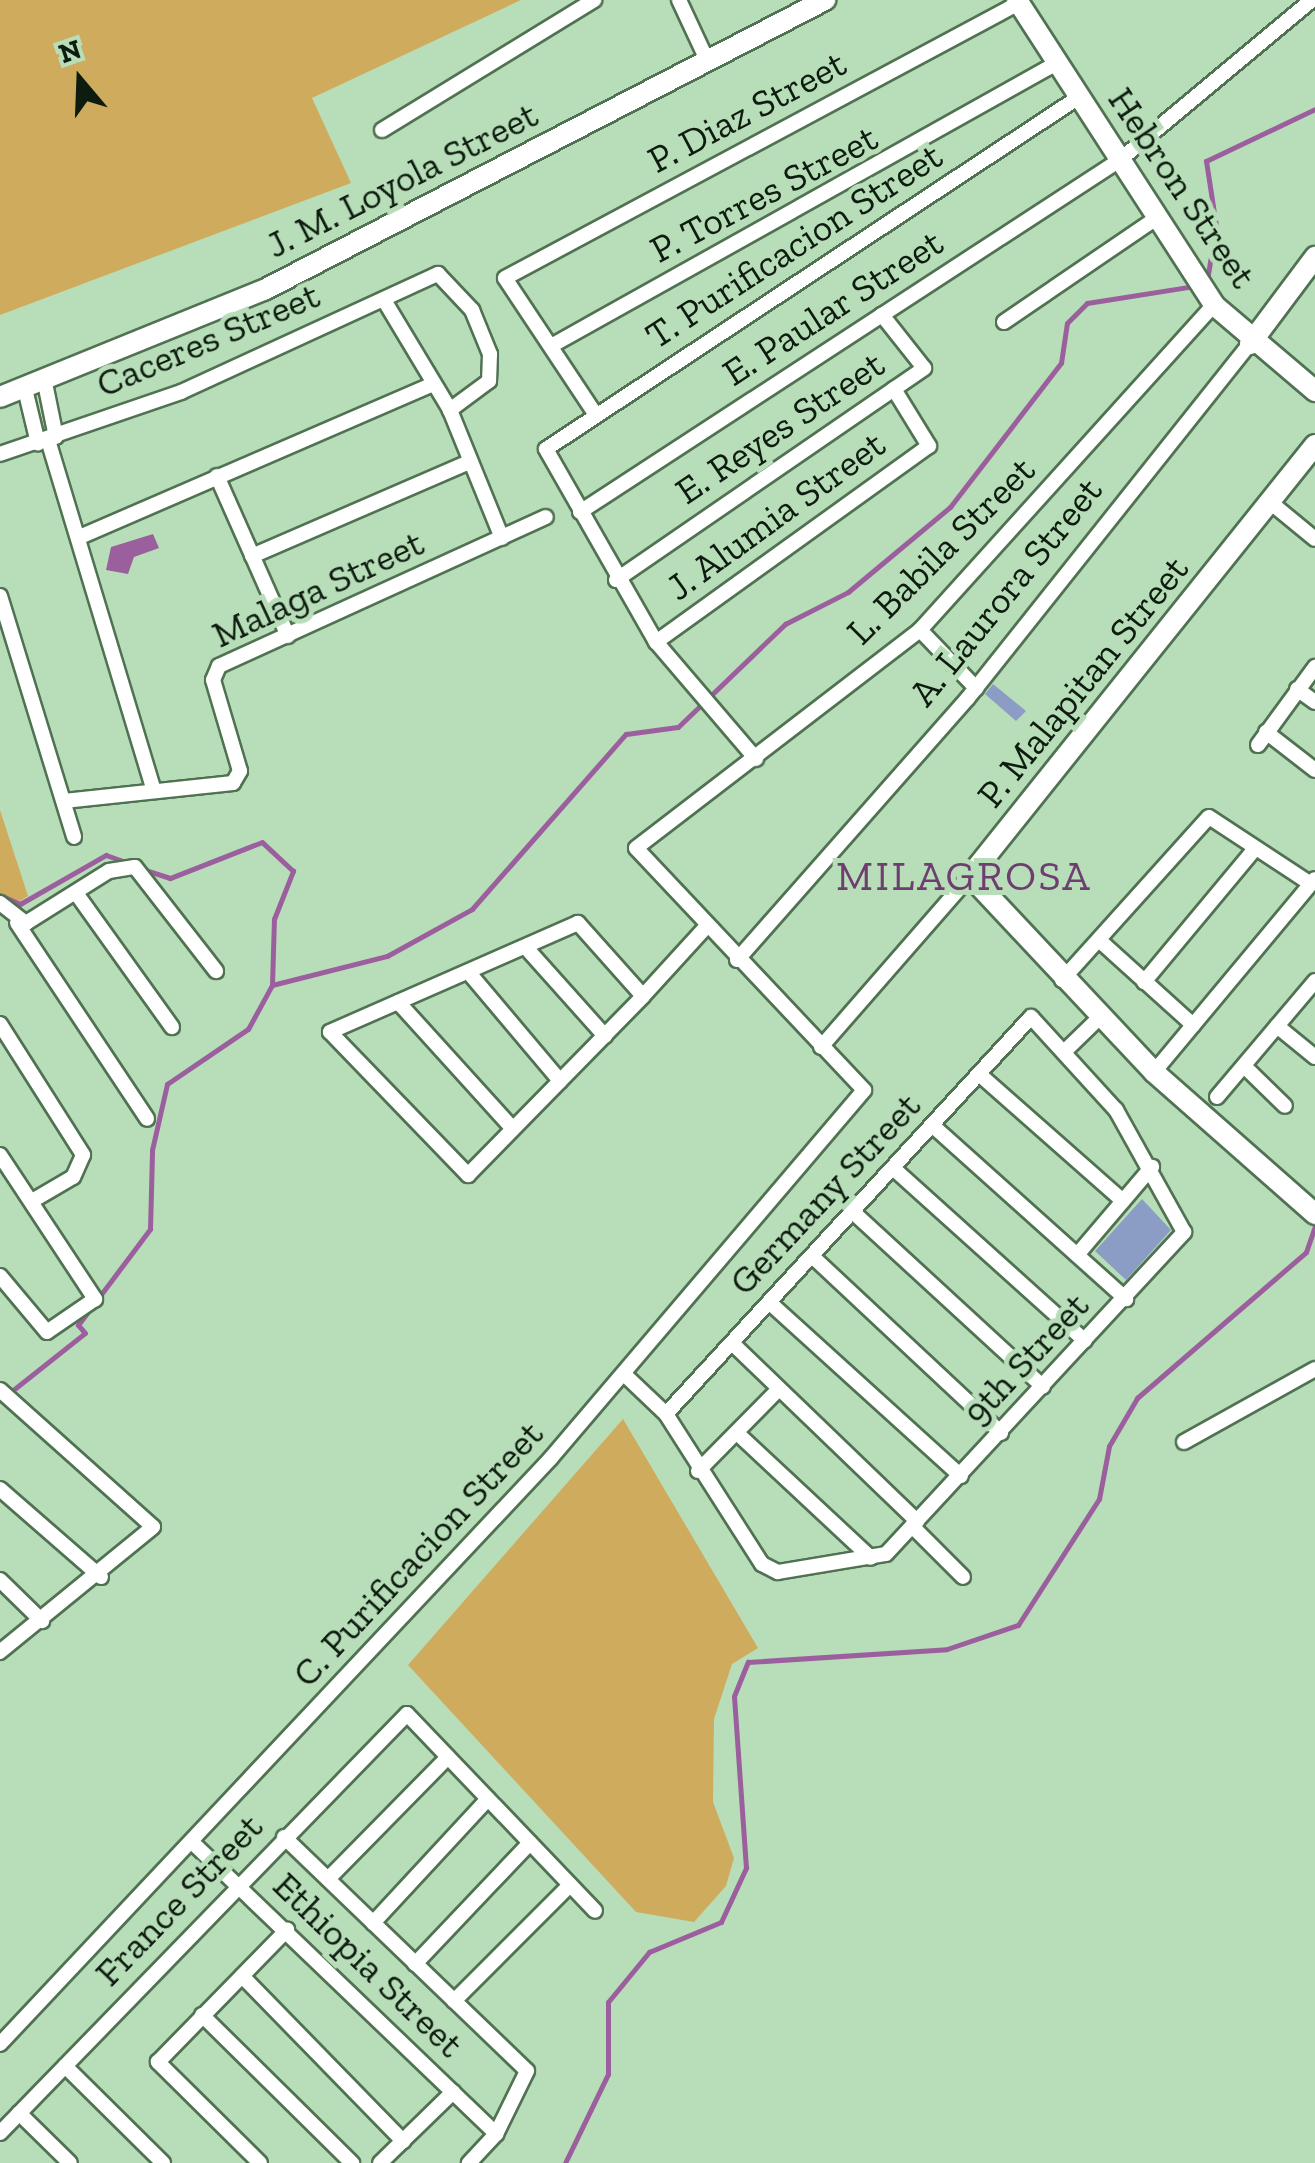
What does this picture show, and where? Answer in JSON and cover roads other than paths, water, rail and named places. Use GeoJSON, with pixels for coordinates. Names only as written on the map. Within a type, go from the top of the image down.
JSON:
{"type":"FeatureCollection","features":[{"type":"Feature","properties":{"kind":"street"},"geometry":{"type":"LineString","coordinates":[[382,130],[594,0]]}},
{"type":"Feature","properties":{"kind":"street"},"geometry":{"type":"LineString","coordinates":[[679,0],[707,60]]}},
{"type":"Feature","properties":{"kind":"street","name":"J. M. Loyola Street"},"geometry":{"type":"LineString","coordinates":[[0,397],[264,290],[825,0]]}},
{"type":"Feature","properties":{"kind":"street","name":"E. Paular Street"},"geometry":{"type":"LineString","coordinates":[[580,512],[1120,158],[1312,0]]}},
{"type":"Feature","properties":{"kind":"street","name":"Hebron Street"},"geometry":{"type":"LineString","coordinates":[[1018,1],[1211,300],[1250,344],[1315,391]]}},
{"type":"Feature","properties":{"kind":"street","name":"P. Diaz Street"},"geometry":{"type":"LineString","coordinates":[[550,346],[505,278],[1018,1]]}},
{"type":"Feature","properties":{"kind":"street","name":"P. Torres Street"},"geometry":{"type":"LineString","coordinates":[[550,346],[1057,63]]}},
{"type":"Feature","properties":{"kind":"street","name":"T. Purificacion Street"},"geometry":{"type":"LineString","coordinates":[[580,512],[546,449],[1079,97]]}},
{"type":"Feature","properties":{"kind":"street"},"geometry":{"type":"LineString","coordinates":[[1004,322],[1158,217]]}},
{"type":"Feature","properties":{"kind":"street","name":"A. Laurora Street"},"geometry":{"type":"LineString","coordinates":[[737,960],[976,688],[1250,344],[1315,256]]}},
{"type":"Feature","properties":{"kind":"street","name":"Caceres Street"},"geometry":{"type":"LineString","coordinates":[[0,454],[47,440],[438,274],[472,310],[490,354],[490,381],[450,410]]}},
{"type":"Feature","properties":{"kind":"street"},"geometry":{"type":"LineString","coordinates":[[384,300],[429,386],[450,410],[502,538]]}},
{"type":"Feature","properties":{"kind":"street","name":"L. Babila Street"},"geometry":{"type":"LineString","coordinates":[[705,928],[636,848],[920,630],[1211,300]]}},
{"type":"Feature","properties":{"kind":"street","name":"E. Reyes Street"},"geometry":{"type":"LineString","coordinates":[[616,580],[924,368],[882,316]]}},
{"type":"Feature","properties":{"kind":"street"},"geometry":{"type":"LineString","coordinates":[[550,346],[596,415]]}},
{"type":"Feature","properties":{"kind":"street"},"geometry":{"type":"LineString","coordinates":[[35,386],[50,407],[47,440]]}},
{"type":"Feature","properties":{"kind":"street"},"geometry":{"type":"LineString","coordinates":[[35,386],[32,413],[47,440],[82,536],[152,787]]}},
{"type":"Feature","properties":{"kind":"street"},"geometry":{"type":"LineString","coordinates":[[82,536],[429,386]]}},
{"type":"Feature","properties":{"kind":"street","name":"J. Alumia Street"},"geometry":{"type":"LineString","coordinates":[[656,642],[929,446],[894,390]]}},
{"type":"Feature","properties":{"kind":"street","name":"P. Malapitan Street"},"geometry":{"type":"LineString","coordinates":[[821,1048],[970,876],[1315,445]]}},
{"type":"Feature","properties":{"kind":"street"},"geometry":{"type":"LineString","coordinates":[[252,556],[469,462]]}},
{"type":"Feature","properties":{"kind":"street"},"geometry":{"type":"LineString","coordinates":[[217,476],[288,636]]}},
{"type":"Feature","properties":{"kind":"street"},"geometry":{"type":"LineString","coordinates":[[1270,502],[1315,539]]}},
{"type":"Feature","properties":{"kind":"street"},"geometry":{"type":"LineString","coordinates":[[580,512],[616,580],[656,642],[696,697],[718,709],[756,759]]}},
{"type":"Feature","properties":{"kind":"street","name":"Malaga Street"},"geometry":{"type":"LineString","coordinates":[[64,801],[152,787],[233,782],[240,771],[213,672],[546,517]]}},
{"type":"Feature","properties":{"kind":"street"},"geometry":{"type":"LineString","coordinates":[[0,596],[74,838]]}},
{"type":"Feature","properties":{"kind":"street"},"geometry":{"type":"LineString","coordinates":[[920,630],[976,688]]}},
{"type":"Feature","properties":{"kind":"street"},"geometry":{"type":"LineString","coordinates":[[1315,667],[1262,738],[1315,770]]}},
{"type":"Feature","properties":{"kind":"street"},"geometry":{"type":"LineString","coordinates":[[1298,688],[1315,702]]}},
{"type":"Feature","properties":{"kind":"street"},"geometry":{"type":"LineString","coordinates":[[1062,980],[1209,817],[1255,849],[1313,881],[1154,1072]]}},
{"type":"Feature","properties":{"kind":"street"},"geometry":{"type":"LineString","coordinates":[[1144,982],[1255,849]]}},
{"type":"Feature","properties":{"kind":"street"},"geometry":{"type":"LineString","coordinates":[[17,923],[122,866],[148,873],[216,971]]}},
{"type":"Feature","properties":{"kind":"street"},"geometry":{"type":"LineString","coordinates":[[970,876],[1062,980],[1154,1072],[1273,1182],[1315,1214]]}},
{"type":"Feature","properties":{"kind":"street"},"geometry":{"type":"LineString","coordinates":[[76,893],[172,1027]]}},
{"type":"Feature","properties":{"kind":"street"},"geometry":{"type":"LineString","coordinates":[[0,903],[147,1120]]}},
{"type":"Feature","properties":{"kind":"street"},"geometry":{"type":"LineString","coordinates":[[644,996],[578,923],[529,951],[330,1032],[468,1175],[644,996],[705,928],[821,1048]]}},
{"type":"Feature","properties":{"kind":"street"},"geometry":{"type":"LineString","coordinates":[[1099,940],[1194,1024]]}},
{"type":"Feature","properties":{"kind":"street"},"geometry":{"type":"LineString","coordinates":[[529,951],[604,1036]]}},
{"type":"Feature","properties":{"kind":"street"},"geometry":{"type":"LineString","coordinates":[[470,974],[560,1080]]}},
{"type":"Feature","properties":{"kind":"street"},"geometry":{"type":"LineString","coordinates":[[1218,1097],[1315,981]]}},
{"type":"Feature","properties":{"kind":"street"},"geometry":{"type":"LineString","coordinates":[[398,1002],[513,1129]]}},
{"type":"Feature","properties":{"kind":"street","name":"Germany Street"},"geometry":{"type":"LineString","coordinates":[[666,1414],[1031,1017],[1068,1050]]}},
{"type":"Feature","properties":{"kind":"street"},"geometry":{"type":"LineString","coordinates":[[1076,1255],[1152,1167],[1068,1050],[1100,1017]]}},
{"type":"Feature","properties":{"kind":"street"},"geometry":{"type":"LineString","coordinates":[[0,1024],[83,1155],[73,1177],[32,1201]]}},
{"type":"Feature","properties":{"kind":"street"},"geometry":{"type":"LineString","coordinates":[[1277,1026],[1315,1057]]}},
{"type":"Feature","properties":{"kind":"street","name":"C. Purificacion Street"},"geometry":{"type":"LineString","coordinates":[[0,2044],[194,1844],[626,1376],[864,1090],[821,1048]]}},
{"type":"Feature","properties":{"kind":"street"},"geometry":{"type":"LineString","coordinates":[[1244,1066],[1285,1106]]}},
{"type":"Feature","properties":{"kind":"street"},"geometry":{"type":"LineString","coordinates":[[979,1074],[1123,1201]]}},
{"type":"Feature","properties":{"kind":"street"},"geometry":{"type":"LineString","coordinates":[[932,1125],[1126,1299]]}},
{"type":"Feature","properties":{"kind":"street"},"geometry":{"type":"LineString","coordinates":[[0,1155],[95,1298],[47,1332],[18,1303],[0,1276]]}},
{"type":"Feature","properties":{"kind":"street","name":"9th Street"},"geometry":{"type":"LineString","coordinates":[[626,1376],[666,1414],[698,1471],[778,1572],[870,1558],[915,1524],[1184,1232],[1152,1167]]}},
{"type":"Feature","properties":{"kind":"street"},"geometry":{"type":"LineString","coordinates":[[892,1168],[1085,1341]]}},
{"type":"Feature","properties":{"kind":"street"},"geometry":{"type":"LineString","coordinates":[[853,1212],[1043,1387]]}},
{"type":"Feature","properties":{"kind":"street"},"geometry":{"type":"LineString","coordinates":[[812,1256],[1000,1433]]}},
{"type":"Feature","properties":{"kind":"street"},"geometry":{"type":"LineString","coordinates":[[769,1302],[961,1476]]}},
{"type":"Feature","properties":{"kind":"street"},"geometry":{"type":"LineString","coordinates":[[732,1343],[915,1524],[963,1577]]}},
{"type":"Feature","properties":{"kind":"street"},"geometry":{"type":"LineString","coordinates":[[1184,1442],[1315,1370]]}},
{"type":"Feature","properties":{"kind":"street"},"geometry":{"type":"LineString","coordinates":[[698,1471],[779,1389]]}},
{"type":"Feature","properties":{"kind":"street"},"geometry":{"type":"LineString","coordinates":[[0,1390],[153,1527],[101,1577],[0,1652]]}},
{"type":"Feature","properties":{"kind":"street"},"geometry":{"type":"LineString","coordinates":[[737,1433],[870,1558]]}},
{"type":"Feature","properties":{"kind":"street"},"geometry":{"type":"LineString","coordinates":[[0,1489],[101,1577]]}},
{"type":"Feature","properties":{"kind":"street"},"geometry":{"type":"LineString","coordinates":[[0,1580],[42,1621]]}},
{"type":"Feature","properties":{"kind":"street","name":"France Street"},"geometry":{"type":"LineString","coordinates":[[0,2132],[407,1714],[448,1757]]}},
{"type":"Feature","properties":{"kind":"street"},"geometry":{"type":"LineString","coordinates":[[328,1879],[448,1757],[595,1911]]}},
{"type":"Feature","properties":{"kind":"street"},"geometry":{"type":"LineString","coordinates":[[372,1923],[488,1800]]}},
{"type":"Feature","properties":{"kind":"street"},"geometry":{"type":"LineString","coordinates":[[284,1837],[527,2070],[496,2134],[469,2163]]}},
{"type":"Feature","properties":{"kind":"street"},"geometry":{"type":"LineString","coordinates":[[416,1964],[530,1843]]}},
{"type":"Feature","properties":{"kind":"street","name":"Ethiopia Street"},"geometry":{"type":"LineString","coordinates":[[194,1844],[496,2134]]}},
{"type":"Feature","properties":{"kind":"street"},"geometry":{"type":"LineString","coordinates":[[454,2001],[570,1885]]}},
{"type":"Feature","properties":{"kind":"street"},"geometry":{"type":"LineString","coordinates":[[260,2163],[158,2062],[287,1930]]}},
{"type":"Feature","properties":{"kind":"street"},"geometry":{"type":"LineString","coordinates":[[242,1976],[403,2141]]}},
{"type":"Feature","properties":{"kind":"street"},"geometry":{"type":"LineString","coordinates":[[202,2015],[352,2163]]}},
{"type":"Feature","properties":{"kind":"street"},"geometry":{"type":"LineString","coordinates":[[65,2066],[163,2163]]}},
{"type":"Feature","properties":{"kind":"street"},"geometry":{"type":"LineString","coordinates":[[380,2163],[453,2092]]}},
{"type":"Feature","properties":{"kind":"street"},"geometry":{"type":"LineString","coordinates":[[19,2113],[64,2161]]}},
{"type":"Feature","properties":{"kind":"waterway"},"geometry":{"type":"LineString","coordinates":[[1207,280],[1216,226],[1206,161],[1315,109]]}},
{"type":"Feature","properties":{"kind":"waterway"},"geometry":{"type":"LineString","coordinates":[[272,985],[387,956],[472,909],[626,734],[678,727],[785,624],[848,592],[950,507],[1061,363],[1067,323],[1087,303],[1194,286]]}},
{"type":"Feature","properties":{"kind":"waterway"},"geometry":{"type":"LineString","coordinates":[[8,1394],[85,1333],[78,1325],[150,1229],[152,1150],[167,1084],[248,1029],[272,985],[274,919],[293,871],[262,842],[170,878],[143,869]]}},
{"type":"Feature","properties":{"kind":"waterway"},"geometry":{"type":"LineString","coordinates":[[0,895],[20,904],[106,855],[128,863]]}},
{"type":"Feature","properties":{"kind":"waterway"},"geometry":{"type":"LineString","coordinates":[[565,2163],[608,2074],[608,2002],[649,1952],[721,1922],[746,1868],[734,1696],[748,1662],[947,1649],[1018,1625],[1099,1499],[1109,1446],[1137,1398],[1306,1252],[1315,1226]]}},
{"type":"Feature","properties":{"kind":"district","name":"MILAGROSA"},"geometry":{"type":"Point","coordinates":[964,876]}}]}
